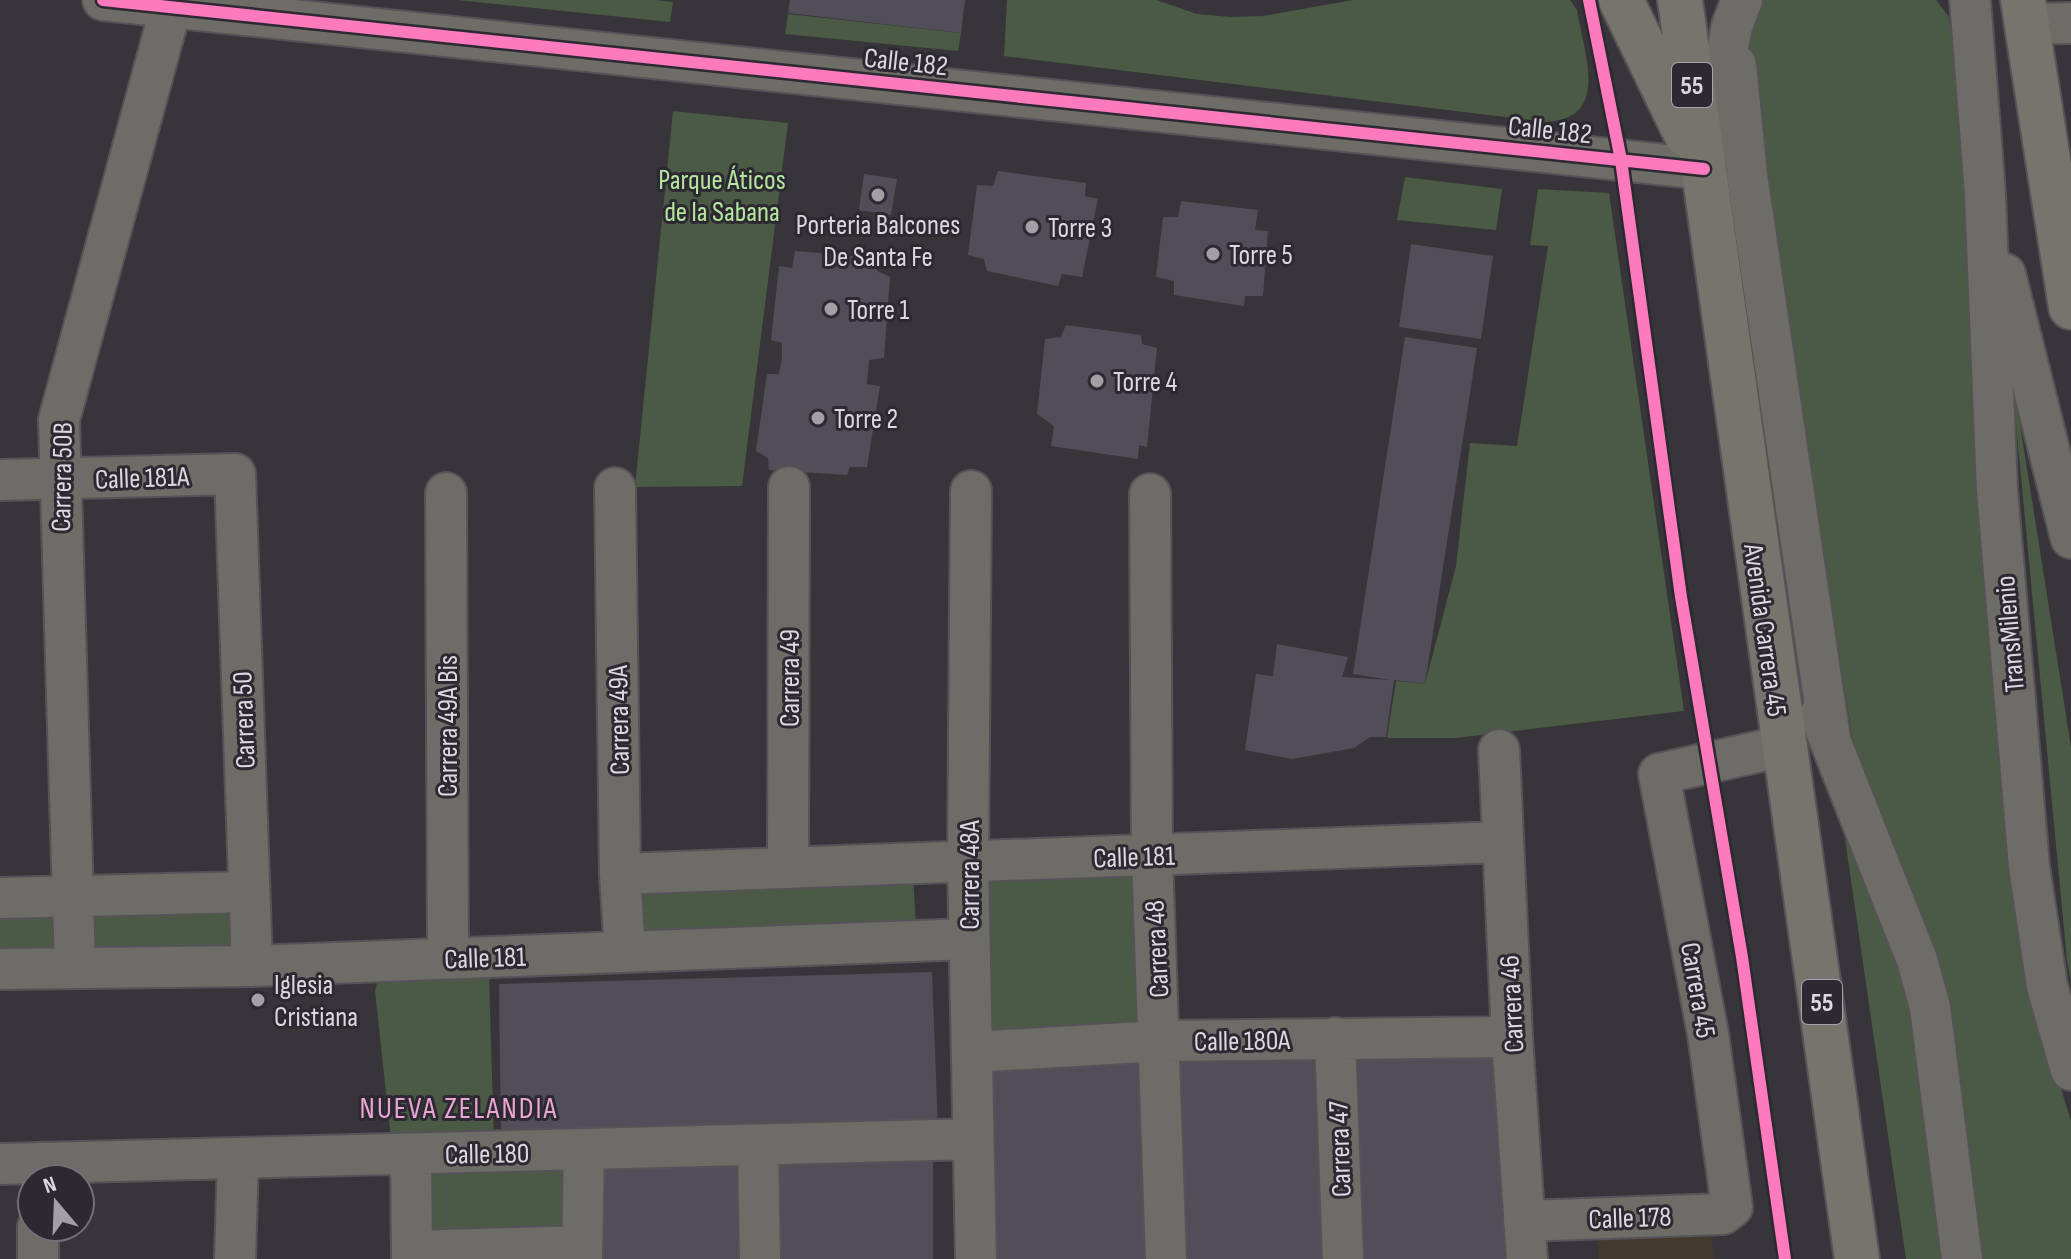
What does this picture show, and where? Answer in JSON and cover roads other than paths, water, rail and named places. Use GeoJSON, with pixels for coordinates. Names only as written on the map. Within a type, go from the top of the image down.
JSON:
{"type":"FeatureCollection","features":[{"type":"Feature","properties":{"kind":"highway"},"geometry":{"type":"LineString","coordinates":[[1621,0],[1704,169]]}},
{"type":"Feature","properties":{"kind":"highway","name":"Avenida Carrera 45"},"geometry":{"type":"LineString","coordinates":[[1680,0],[1857,1259]]}},
{"type":"Feature","properties":{"kind":"highway"},"geometry":{"type":"LineString","coordinates":[[2025,12],[2071,307]]}},
{"type":"Feature","properties":{"kind":"street","name":"Calle 182"},"geometry":{"type":"LineString","coordinates":[[103,0],[172,3],[1704,169]]}},
{"type":"Feature","properties":{"kind":"street","name":"TransMilenio"},"geometry":{"type":"LineString","coordinates":[[1970,1],[1985,194],[1997,490],[2029,866],[2047,986],[2071,1070]]}},
{"type":"Feature","properties":{"kind":"street","name":"Carrera 50B"},"geometry":{"type":"LineString","coordinates":[[75,968],[58,479],[59,420],[172,3]]}},
{"type":"Feature","properties":{"kind":"street"},"geometry":{"type":"LineString","coordinates":[[1704,169],[1734,9]]}},
{"type":"Feature","properties":{"kind":"street"},"geometry":{"type":"LineString","coordinates":[[1734,9],[1747,175],[1830,739]]}},
{"type":"Feature","properties":{"kind":"street"},"geometry":{"type":"LineString","coordinates":[[2025,12],[2071,23]]}},
{"type":"Feature","properties":{"kind":"street","name":"TransMilenio"},"geometry":{"type":"LineString","coordinates":[[1985,194],[2071,538]]}},
{"type":"Feature","properties":{"kind":"street","name":"Calle 181A"},"geometry":{"type":"LineString","coordinates":[[0,480],[235,474]]}},
{"type":"Feature","properties":{"kind":"street","name":"Carrera 50"},"geometry":{"type":"LineString","coordinates":[[235,474],[252,966]]}},
{"type":"Feature","properties":{"kind":"street","name":"Carrera 49"},"geometry":{"type":"LineString","coordinates":[[788,868],[789,487]]}},
{"type":"Feature","properties":{"kind":"street","name":"Carrera 49A"},"geometry":{"type":"LineString","coordinates":[[615,488],[620,874],[625,952]]}},
{"type":"Feature","properties":{"kind":"street","name":"Carrera 48A"},"geometry":{"type":"LineString","coordinates":[[971,491],[968,862],[976,1259]]}},
{"type":"Feature","properties":{"kind":"street","name":"Carrera 49A Bis"},"geometry":{"type":"LineString","coordinates":[[446,493],[448,958]]}},
{"type":"Feature","properties":{"kind":"street","name":"Carrera 48"},"geometry":{"type":"LineString","coordinates":[[1150,494],[1152,855],[1166,1259]]}},
{"type":"Feature","properties":{"kind":"street"},"geometry":{"type":"LineString","coordinates":[[1758,572],[1830,739],[1917,960],[1930,1007],[1962,1259]]}},
{"type":"Feature","properties":{"kind":"street","name":"Carrera 45"},"geometry":{"type":"LineString","coordinates":[[1732,1207],[1708,1034],[1659,774],[1783,746]]}},
{"type":"Feature","properties":{"kind":"street","name":"Carrera 46"},"geometry":{"type":"LineString","coordinates":[[1499,750],[1525,1240]]}},
{"type":"Feature","properties":{"kind":"street","name":"Calle 181"},"geometry":{"type":"LineString","coordinates":[[620,874],[1503,842]]}},
{"type":"Feature","properties":{"kind":"street"},"geometry":{"type":"LineString","coordinates":[[0,898],[249,892]]}},
{"type":"Feature","properties":{"kind":"street","name":"Calle 181"},"geometry":{"type":"LineString","coordinates":[[0,969],[252,966],[969,939]]}},
{"type":"Feature","properties":{"kind":"street","name":"Calle 180A"},"geometry":{"type":"LineString","coordinates":[[972,1052],[1160,1041],[1512,1037]]}},
{"type":"Feature","properties":{"kind":"street","name":"Carrera 47"},"geometry":{"type":"LineString","coordinates":[[1335,1038],[1343,1259]]}},
{"type":"Feature","properties":{"kind":"street","name":"Calle 180"},"geometry":{"type":"LineString","coordinates":[[96,1168],[238,1159],[973,1139]]}},
{"type":"Feature","properties":{"kind":"street"},"geometry":{"type":"LineString","coordinates":[[758,1146],[760,1259]]}},
{"type":"Feature","properties":{"kind":"street"},"geometry":{"type":"LineString","coordinates":[[411,1155],[412,1255],[582,1253],[584,1151]]}},
{"type":"Feature","properties":{"kind":"street"},"geometry":{"type":"LineString","coordinates":[[235,1259],[238,1159]]}},
{"type":"Feature","properties":{"kind":"street","name":"Calle 178"},"geometry":{"type":"LineString","coordinates":[[1525,1240],[1723,1214],[1732,1207]]}},
{"type":"Feature","properties":{"kind":"place","name":"Porteria Balcones De Santa Fe"},"geometry":{"type":"Point","coordinates":[878,195]}},
{"type":"Feature","properties":{"kind":"place","name":"Torre 3"},"geometry":{"type":"Point","coordinates":[1032,227]}},
{"type":"Feature","properties":{"kind":"place","name":"Torre 5"},"geometry":{"type":"Point","coordinates":[1213,254]}},
{"type":"Feature","properties":{"kind":"place","name":"Torre 1"},"geometry":{"type":"Point","coordinates":[831,309]}},
{"type":"Feature","properties":{"kind":"place","name":"Torre 4"},"geometry":{"type":"Point","coordinates":[1097,381]}},
{"type":"Feature","properties":{"kind":"place","name":"Torre 2"},"geometry":{"type":"Point","coordinates":[818,418]}},
{"type":"Feature","properties":{"kind":"place","name":"Iglesia Cristiana"},"geometry":{"type":"Point","coordinates":[258,1000]}},
{"type":"Feature","properties":{"kind":"district","name":"NUEVA ZELANDIA"},"geometry":{"type":"Point","coordinates":[459,1108]}},
{"type":"Feature","properties":{"kind":"park label","name":"Parque Áticos de la Sabana"},"geometry":{"type":"Point","coordinates":[722,195]}}]}
